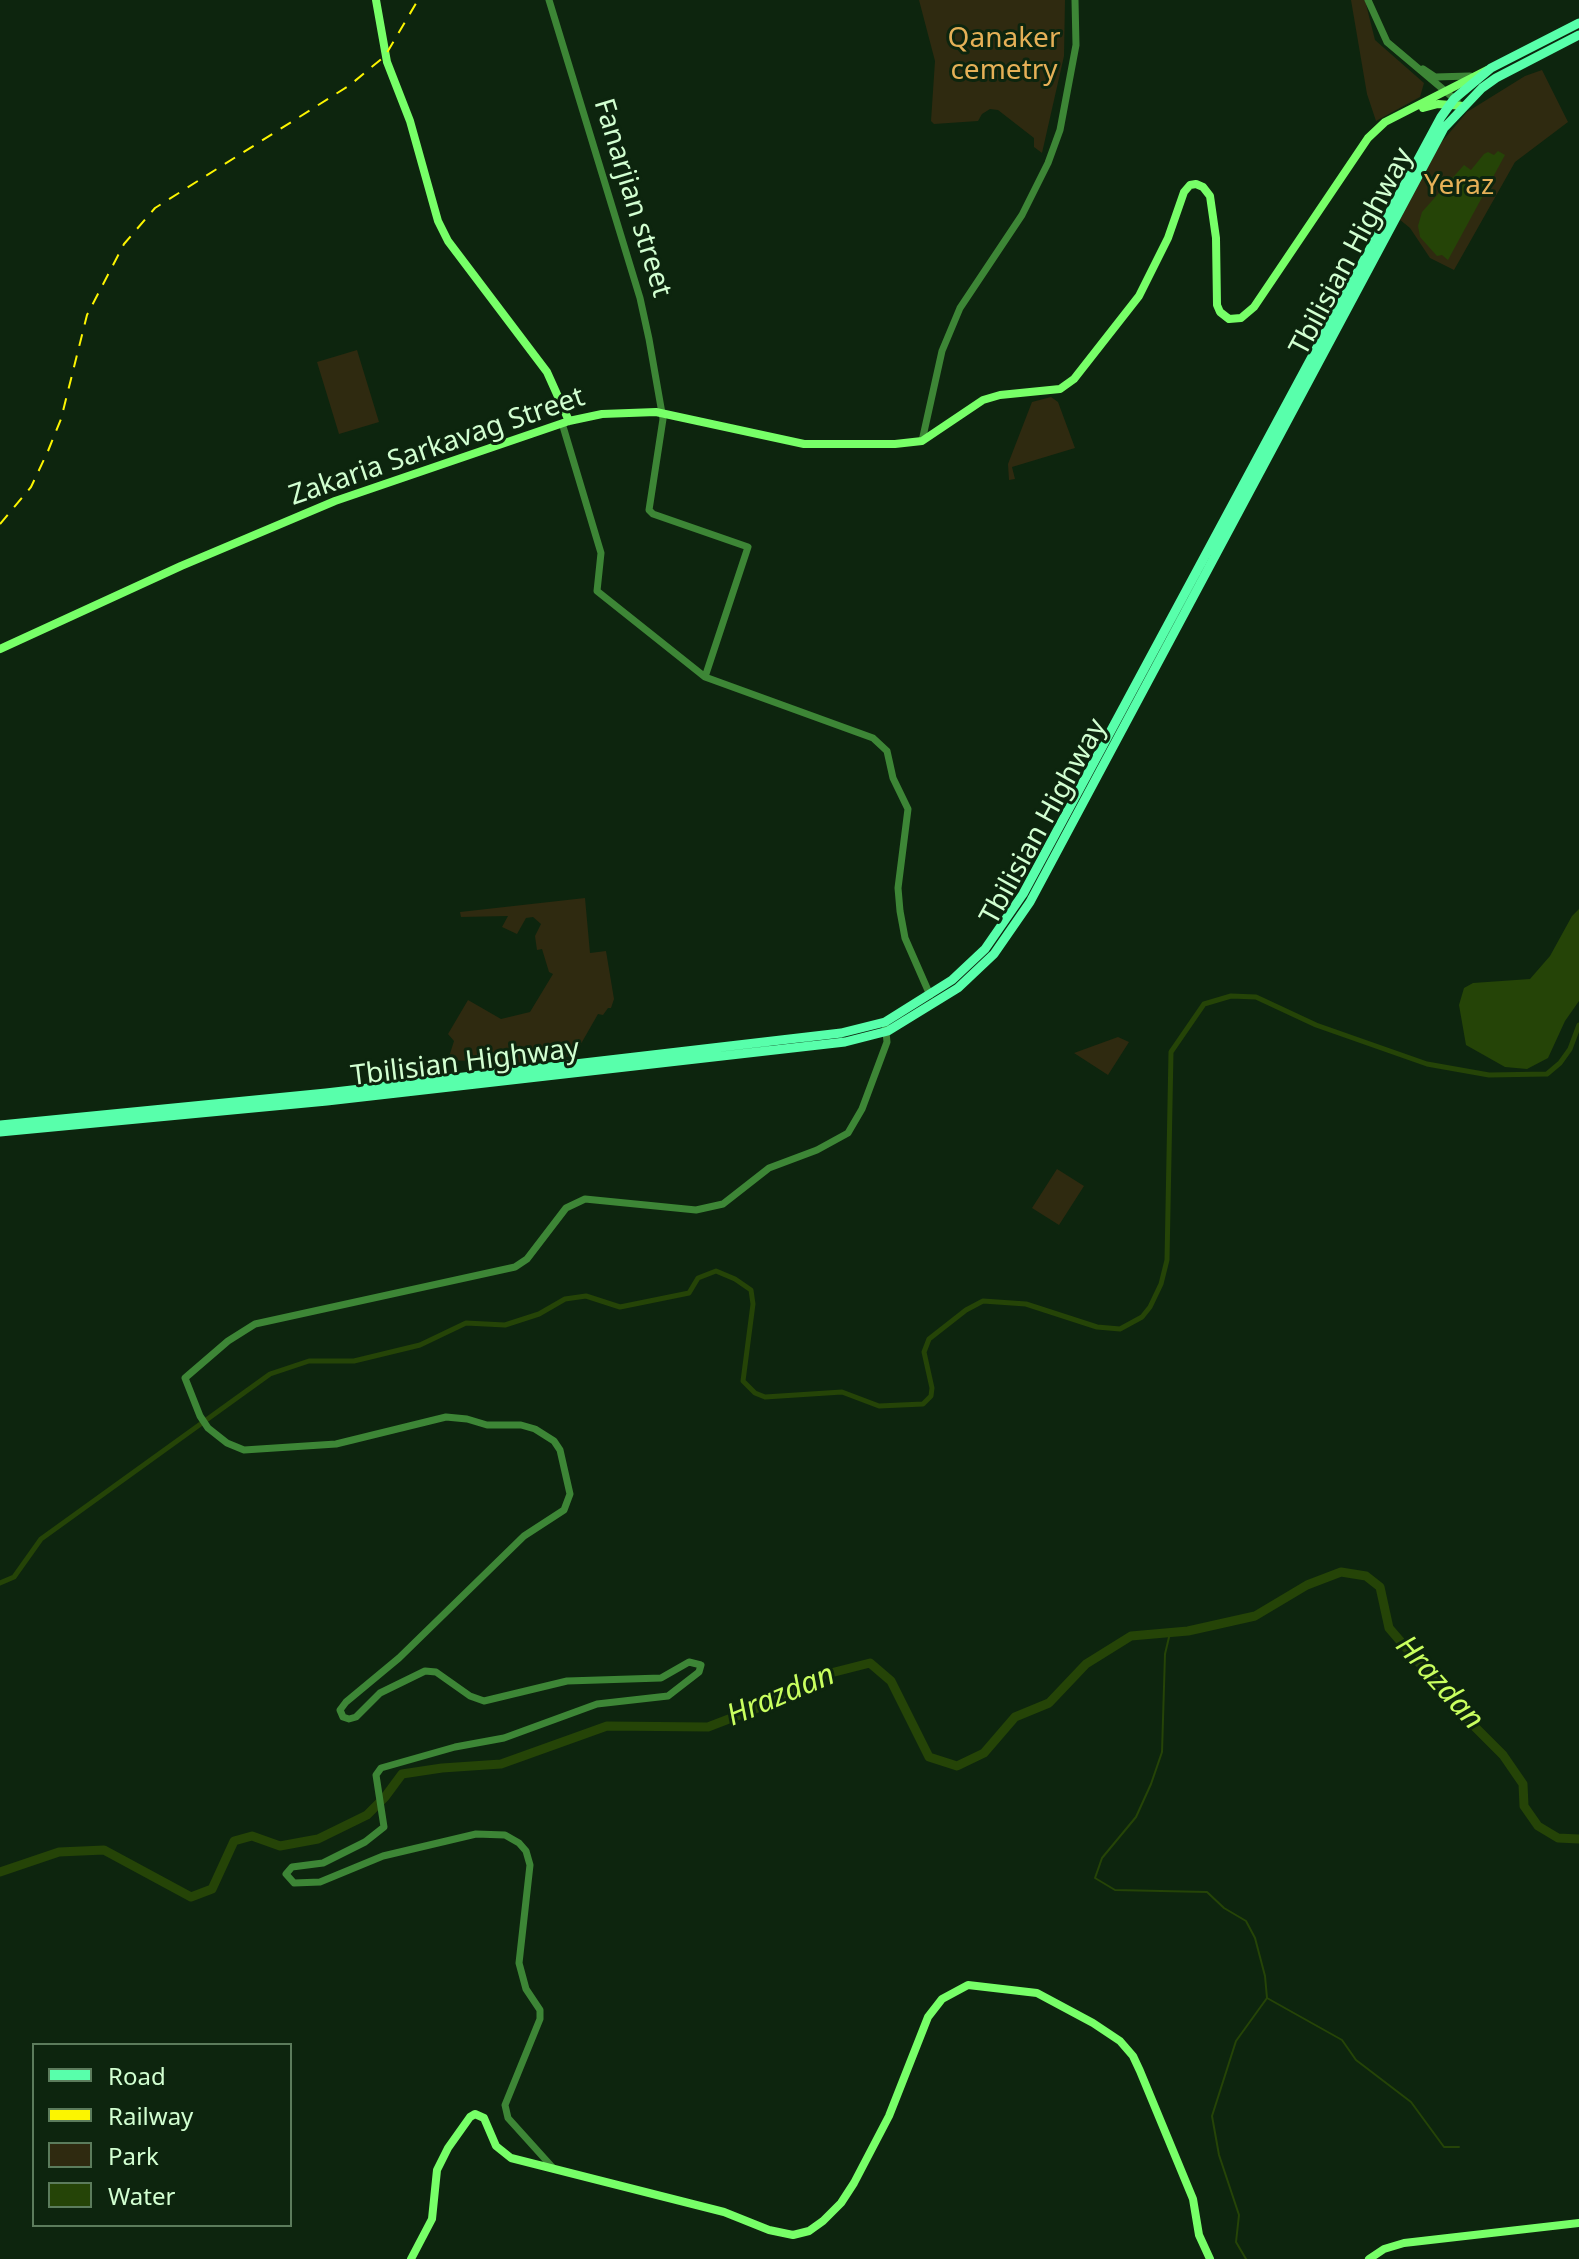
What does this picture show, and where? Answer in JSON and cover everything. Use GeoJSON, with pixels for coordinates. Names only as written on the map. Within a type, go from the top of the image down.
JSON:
{"type":"FeatureCollection","features":[{"type":"Feature","properties":{"kind":"main road"},"geometry":{"type":"LineString","coordinates":[[376,0],[387,62],[410,121],[438,221],[448,241],[547,372],[566,422]]}},
{"type":"Feature","properties":{"kind":"main road"},"geometry":{"type":"LineString","coordinates":[[1494,73],[1549,37],[1579,23]]}},
{"type":"Feature","properties":{"kind":"main road"},"geometry":{"type":"LineString","coordinates":[[923,440],[983,400],[1000,395],[1060,389],[1074,379],[1139,296],[1168,238],[1184,192],[1193,183],[1203,187],[1210,196],[1216,238],[1217,305],[1229,319],[1241,318],[1254,307],[1360,148],[1385,122],[1470,76],[1494,73],[1579,35]]}},
{"type":"Feature","properties":{"kind":"main road"},"geometry":{"type":"LineString","coordinates":[[1549,37],[1554,47]]}},
{"type":"Feature","properties":{"kind":"main road","name":"Tbilisian Highway"},"geometry":{"type":"LineString","coordinates":[[0,1125],[326,1093],[841,1033],[886,1026],[958,988],[994,954],[1030,902],[1135,696],[1441,116],[1452,101],[1494,73]]}},
{"type":"Feature","properties":{"kind":"main road","name":"Tbilisian Highway"},"geometry":{"type":"LineString","coordinates":[[1364,266],[1444,128],[1494,73]]}},
{"type":"Feature","properties":{"kind":"main road"},"geometry":{"type":"LineString","coordinates":[[1434,95],[1464,106]]}},
{"type":"Feature","properties":{"kind":"main road"},"geometry":{"type":"LineString","coordinates":[[1434,95],[1441,116]]}},
{"type":"Feature","properties":{"kind":"main road","name":"Zakaria Sarkavag Street"},"geometry":{"type":"LineString","coordinates":[[0,649],[181,566],[335,501],[566,422],[602,414],[662,412],[804,444],[923,440]]}},
{"type":"Feature","properties":{"kind":"main road","name":"Tbilisian Highway"},"geometry":{"type":"LineString","coordinates":[[0,1132],[327,1101],[867,1038],[971,964],[1015,908],[1135,696]]}},
{"type":"Feature","properties":{"kind":"main road"},"geometry":{"type":"LineString","coordinates":[[411,2259],[432,2219],[437,2170],[448,2148],[473,2115],[484,2118],[488,2132],[503,2153],[526,2163],[724,2212],[769,2230],[793,2235],[809,2231],[841,2203],[854,2183],[889,2116],[928,2017],[942,1999],[968,1985],[1037,1993],[1120,2041],[1133,2056],[1193,2199],[1199,2235],[1210,2259]]}},
{"type":"Feature","properties":{"kind":"main road"},"geometry":{"type":"LineString","coordinates":[[1369,2259],[1384,2249],[1404,2243],[1579,2223]]}},
{"type":"Feature","properties":{"kind":"street","name":"Fanarjian street"},"geometry":{"type":"LineString","coordinates":[[549,0],[640,298],[662,412]]}},
{"type":"Feature","properties":{"kind":"street"},"geometry":{"type":"LineString","coordinates":[[923,440],[942,351],[960,308],[1022,215],[1048,163],[1060,130],[1076,45],[1076,0]]}},
{"type":"Feature","properties":{"kind":"street"},"geometry":{"type":"LineString","coordinates":[[1370,0],[1385,34],[1409,59],[1435,77],[1470,76]]}},
{"type":"Feature","properties":{"kind":"street"},"geometry":{"type":"LineString","coordinates":[[1370,0],[1387,42],[1434,95],[1452,101]]}},
{"type":"Feature","properties":{"kind":"street"},"geometry":{"type":"LineString","coordinates":[[662,412],[661,440],[649,510],[748,547],[705,677]]}},
{"type":"Feature","properties":{"kind":"street"},"geometry":{"type":"LineString","coordinates":[[566,422],[601,553],[597,591],[705,677],[873,738],[887,751],[893,778],[908,809],[898,888],[900,911],[905,938],[930,995]]}},
{"type":"Feature","properties":{"kind":"street"},"geometry":{"type":"LineString","coordinates":[[556,2171],[508,2118],[505,2105],[540,2019],[540,2010],[526,1989],[519,1963],[530,1857],[519,1843],[505,1835],[476,1834],[383,1856],[320,1882],[305,1884],[289,1880],[286,1874],[292,1867],[323,1863],[365,1842],[384,1827],[376,1775],[381,1768],[455,1747],[504,1738],[597,1704],[668,1696],[699,1672],[701,1665],[689,1662],[661,1678],[567,1681],[484,1701],[470,1696],[436,1672],[425,1671],[380,1693],[356,1717],[346,1718],[340,1710],[346,1702],[399,1658],[524,1536],[564,1510],[570,1494],[560,1450],[546,1435],[521,1425],[487,1425],[455,1417],[435,1417],[336,1444],[253,1452],[227,1443],[208,1428],[185,1378],[228,1341],[255,1324],[515,1267],[527,1259],[566,1208],[585,1199],[696,1210],[714,1208],[769,1168],[841,1139],[854,1125],[862,1109],[887,1042],[886,1026]]}},
{"type":"Feature","properties":{"kind":"street"},"geometry":{"type":"LineString","coordinates":[[526,2163],[533,2157],[532,2146]]}},
{"type":"Feature","properties":{"kind":"green space","name":"Qanaker cemetry"},"geometry":{"type":"Polygon","coordinates":[[[919,0],[1065,0],[1064,56],[1042,153],[1034,147],[1034,138],[998,110],[990,109],[978,121],[934,124],[931,121],[935,61],[919,0]]]}},
{"type":"Feature","properties":{"kind":"green space"},"geometry":{"type":"Polygon","coordinates":[[[1351,0],[1365,0],[1375,40],[1424,83],[1420,97],[1376,121],[1367,94],[1351,0]]]}},
{"type":"Feature","properties":{"kind":"green space","name":"Yeraz"},"geometry":{"type":"Polygon","coordinates":[[[1542,70],[1568,122],[1515,162],[1454,270],[1430,258],[1410,228],[1399,219],[1440,144],[1467,112],[1525,76],[1542,70]]]}},
{"type":"Feature","properties":{"kind":"green space"},"geometry":{"type":"Polygon","coordinates":[[[357,350],[379,422],[339,434],[317,362],[357,350]]]}},
{"type":"Feature","properties":{"kind":"green space"},"geometry":{"type":"Polygon","coordinates":[[[1051,397],[1058,402],[1075,448],[1012,467],[1015,479],[1009,480],[1008,464],[1032,402],[1051,397]]]}},
{"type":"Feature","properties":{"kind":"green space"},"geometry":{"type":"Polygon","coordinates":[[[585,898],[590,953],[606,951],[614,999],[611,1008],[603,1015],[598,1014],[574,1056],[514,1063],[448,1060],[454,1041],[448,1034],[468,1000],[501,1019],[530,1012],[553,974],[549,972],[542,949],[537,950],[535,936],[541,924],[533,917],[526,918],[517,934],[502,927],[508,916],[461,917],[460,912],[585,898]]]}},
{"type":"Feature","properties":{"kind":"green space"},"geometry":{"type":"Polygon","coordinates":[[[1118,1037],[1129,1042],[1108,1075],[1074,1053],[1118,1037]]]}},
{"type":"Feature","properties":{"kind":"green space"},"geometry":{"type":"Polygon","coordinates":[[[1057,1169],[1084,1186],[1059,1225],[1032,1208],[1057,1169]]]}},
{"type":"Feature","properties":{"kind":"water"},"geometry":{"type":"Polygon","coordinates":[[[1498,151],[1505,155],[1448,260],[1442,255],[1437,256],[1420,237],[1418,226],[1422,212],[1464,165],[1471,170],[1484,154],[1494,155],[1498,151]]]}},
{"type":"Feature","properties":{"kind":"water"},"geometry":{"type":"Polygon","coordinates":[[[1579,909],[1579,1001],[1565,1021],[1548,1058],[1527,1069],[1505,1067],[1466,1045],[1459,1005],[1464,988],[1473,983],[1530,979],[1550,956],[1579,909]]]}},
{"type":"Feature","properties":{"kind":"waterway"},"geometry":{"type":"LineString","coordinates":[[0,1583],[14,1577],[41,1539],[270,1374],[309,1361],[354,1361],[420,1345],[466,1323],[505,1325],[539,1314],[565,1299],[586,1296],[620,1307],[689,1293],[698,1278],[716,1271],[751,1290],[753,1304],[743,1381],[755,1393],[765,1397],[842,1392],[879,1406],[923,1404],[931,1396],[924,1352],[929,1339],[966,1310],[983,1301],[1026,1304],[1097,1327],[1120,1329],[1142,1317],[1161,1284],[1167,1260],[1171,1052],[1204,1004],[1231,996],[1256,997],[1316,1025],[1427,1064],[1489,1075],[1547,1074],[1570,1049],[1579,1025]]}},
{"type":"Feature","properties":{"kind":"waterway","name":"Hrazdan"},"geometry":{"type":"LineString","coordinates":[[0,1872],[59,1852],[104,1850],[191,1897],[212,1889],[234,1841],[252,1836],[280,1846],[318,1839],[367,1815],[402,1774],[501,1764],[607,1726],[708,1727],[760,1707],[815,1677],[870,1663],[891,1681],[929,1757],[957,1766],[984,1753],[1015,1717],[1049,1703],[1086,1664],[1131,1636],[1188,1631],[1255,1616],[1307,1585],[1341,1572],[1366,1576],[1380,1587],[1389,1628],[1470,1722],[1503,1755],[1523,1784],[1524,1806],[1538,1826],[1558,1838],[1579,1839]]}},
{"type":"Feature","properties":{"kind":"waterway"},"geometry":{"type":"LineString","coordinates":[[1170,1633],[1165,1654],[1162,1752],[1136,1817],[1102,1858],[1095,1878],[1115,1890],[1207,1892],[1224,1908],[1246,1921],[1255,1938],[1267,1998],[1236,2041],[1212,2116],[1219,2155],[1239,2215],[1236,2242],[1246,2259]]}},
{"type":"Feature","properties":{"kind":"waterway"},"geometry":{"type":"LineString","coordinates":[[1267,1998],[1342,2040],[1356,2060],[1411,2102],[1444,2147],[1459,2147]]}},
{"type":"Feature","properties":{"kind":"railway"},"geometry":{"type":"LineString","coordinates":[[0,524],[31,487],[48,451],[61,419],[87,315],[124,244],[155,208],[350,85],[385,56],[418,0]]}}]}
